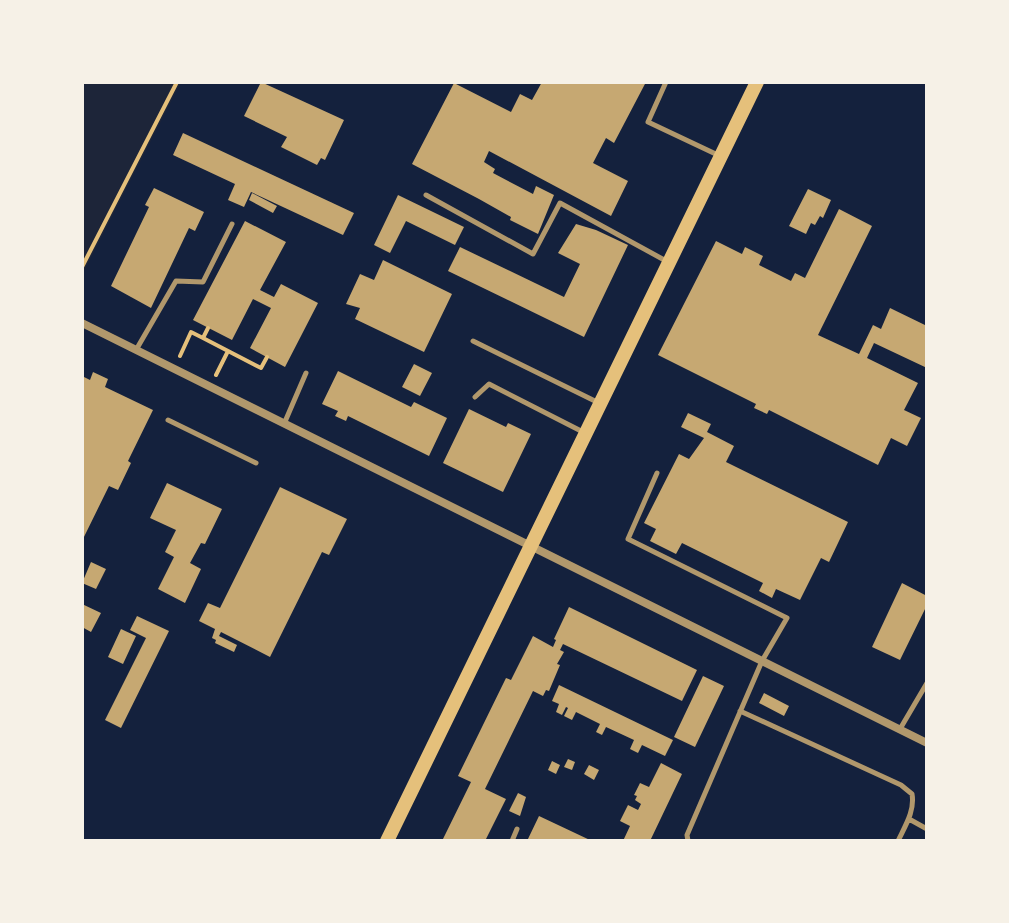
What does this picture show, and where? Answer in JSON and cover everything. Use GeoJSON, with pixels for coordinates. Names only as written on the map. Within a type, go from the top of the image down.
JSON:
{"type":"FeatureCollection","features":[{"type":"Feature","properties":{"kind":"main road"},"geometry":{"type":"LineString","coordinates":[[387,841],[757,82]]}},
{"type":"Feature","properties":{"kind":"street"},"geometry":{"type":"LineString","coordinates":[[82,323],[927,743]]}},
{"type":"Feature","properties":{"kind":"lane"},"geometry":{"type":"LineString","coordinates":[[666,82],[648,122],[721,156]]}},
{"type":"Feature","properties":{"kind":"lane"},"geometry":{"type":"LineString","coordinates":[[426,195],[533,254],[560,203],[669,263]]}},
{"type":"Feature","properties":{"kind":"lane"},"geometry":{"type":"LineString","coordinates":[[136,350],[176,281],[203,282],[232,224]]}},
{"type":"Feature","properties":{"kind":"lane"},"geometry":{"type":"LineString","coordinates":[[473,341],[600,403]]}},
{"type":"Feature","properties":{"kind":"lane"},"geometry":{"type":"LineString","coordinates":[[283,425],[306,373]]}},
{"type":"Feature","properties":{"kind":"lane"},"geometry":{"type":"LineString","coordinates":[[475,397],[489,384],[585,433]]}},
{"type":"Feature","properties":{"kind":"lane"},"geometry":{"type":"LineString","coordinates":[[168,420],[256,463]]}},
{"type":"Feature","properties":{"kind":"lane"},"geometry":{"type":"LineString","coordinates":[[657,473],[628,539],[787,618],[762,661],[687,835],[688,841]]}},
{"type":"Feature","properties":{"kind":"lane"},"geometry":{"type":"LineString","coordinates":[[900,729],[927,683]]}},
{"type":"Feature","properties":{"kind":"lane"},"geometry":{"type":"LineString","coordinates":[[740,711],[901,785],[912,794],[909,819],[898,841]]}},
{"type":"Feature","properties":{"kind":"lane"},"geometry":{"type":"LineString","coordinates":[[909,819],[927,829]]}},
{"type":"Feature","properties":{"kind":"lane"},"geometry":{"type":"LineString","coordinates":[[512,841],[517,829]]}},
{"type":"Feature","properties":{"kind":"path"},"geometry":{"type":"LineString","coordinates":[[82,267],[177,82]]}},
{"type":"Feature","properties":{"kind":"path"},"geometry":{"type":"LineString","coordinates":[[203,338],[208,328]]}},
{"type":"Feature","properties":{"kind":"path"},"geometry":{"type":"LineString","coordinates":[[174,369],[191,332],[261,368],[267,357]]}},
{"type":"Feature","properties":{"kind":"path"},"geometry":{"type":"LineString","coordinates":[[210,387],[228,351]]}},
{"type":"Feature","properties":{"kind":"shaded area"},"geometry":{"type":"Polygon","coordinates":[[[82,82],[181,82],[82,275],[82,82]]]}},
{"type":"Feature","properties":{"kind":"building"},"geometry":{"type":"Polygon","coordinates":[[[261,82],[344,120],[325,160],[321,158],[317,165],[281,147],[287,137],[244,116],[261,82]]]}},
{"type":"Feature","properties":{"kind":"building"},"geometry":{"type":"Polygon","coordinates":[[[542,82],[646,82],[614,143],[606,138],[593,163],[628,181],[611,216],[489,151],[484,162],[495,169],[493,173],[533,194],[536,186],[554,195],[538,234],[412,164],[454,83],[511,112],[520,94],[532,100],[542,82]]]}},
{"type":"Feature","properties":{"kind":"building"},"geometry":{"type":"Polygon","coordinates":[[[183,133],[354,213],[343,235],[251,192],[244,207],[228,200],[235,184],[173,155],[183,133]]]}},
{"type":"Feature","properties":{"kind":"building"},"geometry":{"type":"Polygon","coordinates":[[[154,188],[204,212],[195,231],[189,228],[151,308],[111,286],[149,207],[145,205],[154,188]]]}},
{"type":"Feature","properties":{"kind":"building"},"geometry":{"type":"Polygon","coordinates":[[[808,189],[831,200],[823,218],[820,216],[815,225],[811,223],[806,234],[789,226],[808,189]]]}},
{"type":"Feature","properties":{"kind":"building"},"geometry":{"type":"Polygon","coordinates":[[[252,193],[277,206],[273,213],[249,200],[252,193]]]}},
{"type":"Feature","properties":{"kind":"building"},"geometry":{"type":"Polygon","coordinates":[[[398,195],[464,227],[455,245],[406,221],[390,253],[374,245],[398,195]]]}},
{"type":"Feature","properties":{"kind":"building"},"geometry":{"type":"Polygon","coordinates":[[[839,209],[872,226],[818,335],[859,354],[873,325],[881,329],[890,308],[927,326],[927,368],[874,343],[867,358],[918,383],[904,410],[921,418],[907,446],[891,438],[878,465],[769,410],[767,414],[754,408],[756,404],[658,355],[716,241],[742,254],[745,247],[763,256],[759,265],[791,281],[795,273],[805,278],[839,209]]]}},
{"type":"Feature","properties":{"kind":"building"},"geometry":{"type":"Polygon","coordinates":[[[245,221],[286,242],[260,290],[274,297],[281,284],[318,303],[285,367],[250,348],[271,308],[253,299],[232,340],[193,320],[245,221]]]}},
{"type":"Feature","properties":{"kind":"building"},"geometry":{"type":"Polygon","coordinates":[[[576,224],[628,245],[584,337],[448,271],[460,247],[564,297],[580,264],[558,253],[576,224]]]}},
{"type":"Feature","properties":{"kind":"building"},"geometry":{"type":"Polygon","coordinates":[[[383,260],[452,294],[424,352],[355,319],[360,308],[346,304],[360,274],[374,280],[383,260]]]}},
{"type":"Feature","properties":{"kind":"building"},"geometry":{"type":"Polygon","coordinates":[[[414,364],[432,373],[420,396],[402,387],[414,364]]]}},
{"type":"Feature","properties":{"kind":"building"},"geometry":{"type":"Polygon","coordinates":[[[338,371],[411,407],[414,402],[447,418],[429,456],[348,416],[346,421],[335,416],[338,411],[322,404],[338,371]]]}},
{"type":"Feature","properties":{"kind":"building"},"geometry":{"type":"Polygon","coordinates":[[[93,372],[108,379],[105,387],[153,410],[128,461],[131,463],[118,490],[109,486],[82,541],[82,376],[90,380],[93,372]]]}},
{"type":"Feature","properties":{"kind":"building"},"geometry":{"type":"Polygon","coordinates":[[[469,409],[506,427],[508,423],[531,434],[503,492],[443,463],[469,409]]]}},
{"type":"Feature","properties":{"kind":"building"},"geometry":{"type":"Polygon","coordinates":[[[688,413],[711,424],[707,432],[734,446],[726,462],[848,522],[829,562],[821,558],[800,600],[776,589],[772,598],[759,591],[763,583],[682,543],[676,554],[650,541],[656,529],[644,523],[679,454],[689,459],[704,438],[681,427],[688,413]]]}},
{"type":"Feature","properties":{"kind":"building"},"geometry":{"type":"Polygon","coordinates":[[[167,483],[222,509],[205,544],[201,543],[190,563],[201,569],[185,603],[158,589],[174,557],[165,552],[176,530],[150,518],[167,483]]]}},
{"type":"Feature","properties":{"kind":"building"},"geometry":{"type":"Polygon","coordinates":[[[280,487],[347,519],[329,555],[322,552],[270,657],[221,632],[219,636],[237,645],[234,652],[215,643],[216,640],[212,638],[215,629],[199,621],[208,603],[220,608],[280,487]]]}},
{"type":"Feature","properties":{"kind":"building"},"geometry":{"type":"Polygon","coordinates":[[[91,562],[106,569],[96,589],[82,583],[91,562]]]}},
{"type":"Feature","properties":{"kind":"building"},"geometry":{"type":"Polygon","coordinates":[[[902,583],[927,596],[927,605],[900,660],[872,647],[902,583]]]}},
{"type":"Feature","properties":{"kind":"building"},"geometry":{"type":"Polygon","coordinates":[[[82,604],[101,613],[91,632],[82,627],[82,604]]]}},
{"type":"Feature","properties":{"kind":"building"},"geometry":{"type":"Polygon","coordinates":[[[569,607],[697,670],[682,701],[563,644],[560,650],[564,652],[549,691],[546,690],[543,696],[533,691],[485,789],[506,799],[485,841],[442,841],[471,782],[458,776],[506,678],[511,680],[533,636],[553,647],[569,607]]]}},
{"type":"Feature","properties":{"kind":"building"},"geometry":{"type":"Polygon","coordinates":[[[137,616],[169,631],[121,728],[105,720],[146,638],[130,630],[137,616]]]}},
{"type":"Feature","properties":{"kind":"building"},"geometry":{"type":"Polygon","coordinates":[[[121,629],[136,636],[123,664],[108,657],[121,629]]]}},
{"type":"Feature","properties":{"kind":"building"},"geometry":{"type":"Polygon","coordinates":[[[703,676],[724,686],[695,747],[674,737],[703,676]]]}},
{"type":"Feature","properties":{"kind":"building"},"geometry":{"type":"Polygon","coordinates":[[[559,685],[673,740],[665,756],[642,745],[638,753],[630,749],[634,740],[606,727],[602,735],[596,732],[600,724],[576,712],[572,720],[564,716],[566,707],[562,715],[556,712],[559,704],[552,701],[559,685]]]}},
{"type":"Feature","properties":{"kind":"building"},"geometry":{"type":"Polygon","coordinates":[[[764,693],[789,706],[784,716],[759,703],[764,693]]]}},
{"type":"Feature","properties":{"kind":"building"},"geometry":{"type":"Polygon","coordinates":[[[568,759],[575,762],[572,770],[564,767],[568,759]]]}},
{"type":"Feature","properties":{"kind":"building"},"geometry":{"type":"Polygon","coordinates":[[[552,761],[560,765],[556,774],[548,770],[552,761]]]}},
{"type":"Feature","properties":{"kind":"building"},"geometry":{"type":"Polygon","coordinates":[[[661,763],[682,774],[650,841],[623,841],[630,826],[620,821],[628,805],[638,810],[641,804],[634,795],[640,783],[649,787],[661,763]]]}},
{"type":"Feature","properties":{"kind":"building"},"geometry":{"type":"Polygon","coordinates":[[[589,765],[599,770],[594,780],[584,774],[589,765]]]}},
{"type":"Feature","properties":{"kind":"building"},"geometry":{"type":"Polygon","coordinates":[[[518,793],[526,797],[520,816],[509,811],[518,793]]]}},
{"type":"Feature","properties":{"kind":"building"},"geometry":{"type":"Polygon","coordinates":[[[539,816],[592,841],[527,841],[539,816]]]}}]}
